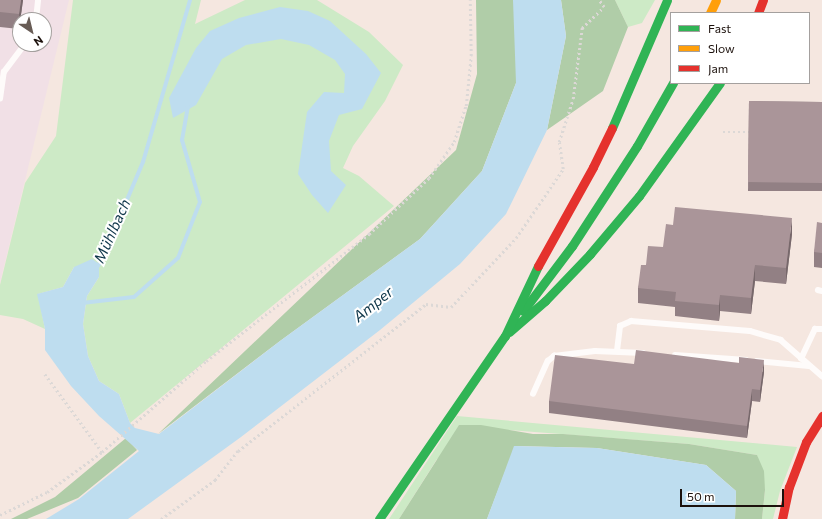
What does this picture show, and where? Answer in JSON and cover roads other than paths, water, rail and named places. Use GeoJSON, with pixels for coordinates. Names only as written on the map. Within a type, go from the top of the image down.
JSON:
{"type":"FeatureCollection","features":[{"type":"Feature","properties":{"kind":"main road"},"geometry":{"type":"LineString","coordinates":[[505,336],[550,241],[596,160],[667,0]]}},
{"type":"Feature","properties":{"kind":"main road"},"geometry":{"type":"LineString","coordinates":[[710,12],[716,0]]}},
{"type":"Feature","properties":{"kind":"main road"},"geometry":{"type":"LineString","coordinates":[[758,12],[763,0]]}},
{"type":"Feature","properties":{"kind":"main road"},"geometry":{"type":"LineString","coordinates":[[379,519],[505,336],[572,246],[637,146],[673,84]]}},
{"type":"Feature","properties":{"kind":"main road"},"geometry":{"type":"LineString","coordinates":[[505,336],[544,301],[590,254],[639,196],[719,84]]}},
{"type":"Feature","properties":{"kind":"main road"},"geometry":{"type":"LineString","coordinates":[[782,519],[789,487],[806,442],[822,416]]}},
{"type":"Feature","properties":{"kind":"lane"},"geometry":{"type":"LineString","coordinates":[[37,12],[38,0]]}},
{"type":"Feature","properties":{"kind":"lane"},"geometry":{"type":"LineString","coordinates":[[0,99],[4,72],[19,52]]}},
{"type":"Feature","properties":{"kind":"lane"},"geometry":{"type":"LineString","coordinates":[[617,351],[620,326],[631,321],[763,333],[781,340],[808,366],[822,376]]}},
{"type":"Feature","properties":{"kind":"lane"},"geometry":{"type":"LineString","coordinates":[[801,359],[815,329],[822,329]]}},
{"type":"Feature","properties":{"kind":"lane"},"geometry":{"type":"LineString","coordinates":[[533,394],[548,361],[554,356],[562,353],[617,351],[648,353]]}},
{"type":"Feature","properties":{"kind":"lane"},"geometry":{"type":"LineString","coordinates":[[671,355],[808,366]]}},
{"type":"Feature","properties":{"kind":"water","name":"Amper"},"geometry":{"type":"Polygon","coordinates":[[[513,0],[561,0],[566,36],[547,130],[506,214],[460,264],[380,330],[241,437],[128,519],[46,519],[79,499],[139,451],[99,416],[71,386],[45,350],[45,329],[37,294],[63,287],[74,267],[92,259],[99,264],[99,277],[87,296],[83,324],[88,356],[99,381],[119,394],[130,423],[135,428],[159,434],[280,341],[420,239],[482,171],[516,83],[513,0]]]}},
{"type":"Feature","properties":{"kind":"water"},"geometry":{"type":"Polygon","coordinates":[[[280,7],[308,11],[330,21],[366,54],[381,73],[362,109],[339,115],[329,141],[331,171],[346,185],[328,213],[312,195],[298,174],[307,112],[324,92],[344,93],[345,74],[335,60],[309,45],[281,39],[246,45],[222,59],[196,105],[173,118],[169,98],[196,48],[210,31],[239,18],[280,7]]]}},
{"type":"Feature","properties":{"kind":"water"},"geometry":{"type":"Polygon","coordinates":[[[514,446],[597,448],[706,465],[736,491],[735,519],[487,519],[514,446]]]}},
{"type":"Feature","properties":{"kind":"waterway","name":"Mühlbach"},"geometry":{"type":"LineString","coordinates":[[96,269],[101,261],[143,162],[190,0]]}},
{"type":"Feature","properties":{"kind":"waterway"},"geometry":{"type":"LineString","coordinates":[[82,303],[134,297],[178,258],[200,202],[182,140],[188,106]]}}]}
